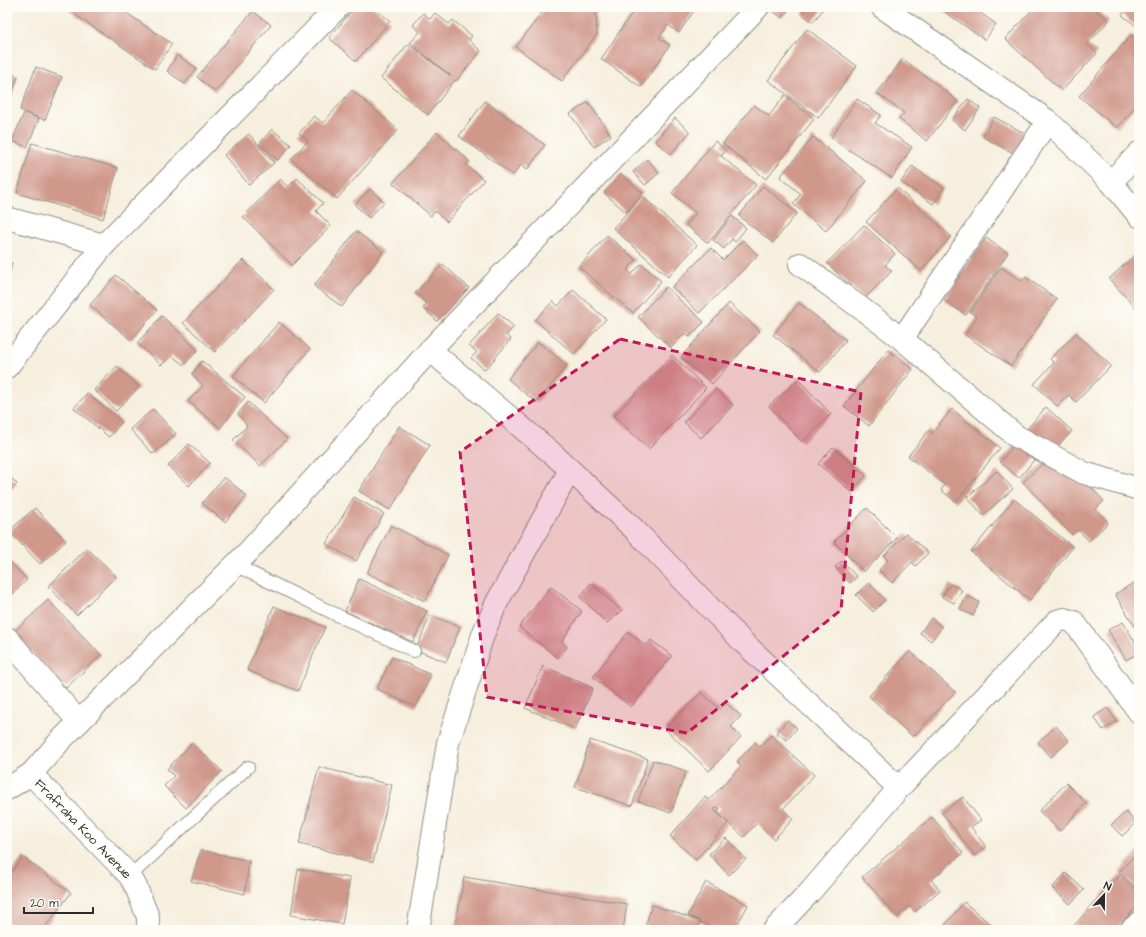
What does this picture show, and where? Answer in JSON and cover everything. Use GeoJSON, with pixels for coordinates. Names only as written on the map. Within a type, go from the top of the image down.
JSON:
{"type":"FeatureCollection","features":[{"type":"Feature","properties":{"kind":"street"},"geometry":{"type":"LineString","coordinates":[[7,367],[104,245],[338,7]]}},
{"type":"Feature","properties":{"kind":"street"},"geometry":{"type":"LineString","coordinates":[[7,789],[31,774],[60,741],[235,565],[430,350],[758,7]]}},
{"type":"Feature","properties":{"kind":"street"},"geometry":{"type":"LineString","coordinates":[[882,7],[1048,121],[1111,182],[1139,216]]}},
{"type":"Feature","properties":{"kind":"street"},"geometry":{"type":"LineString","coordinates":[[902,339],[1048,121]]}},
{"type":"Feature","properties":{"kind":"street"},"geometry":{"type":"LineString","coordinates":[[1111,182],[1139,153]]}},
{"type":"Feature","properties":{"kind":"street"},"geometry":{"type":"LineString","coordinates":[[7,218],[104,245]]}},
{"type":"Feature","properties":{"kind":"street"},"geometry":{"type":"LineString","coordinates":[[800,264],[902,339],[1016,436],[1084,473],[1139,489]]}},
{"type":"Feature","properties":{"kind":"street"},"geometry":{"type":"LineString","coordinates":[[430,350],[480,391],[570,470],[634,529],[744,643],[898,788]]}},
{"type":"Feature","properties":{"kind":"street"},"geometry":{"type":"LineString","coordinates":[[418,930],[448,743],[479,647],[497,602],[570,470]]}},
{"type":"Feature","properties":{"kind":"street"},"geometry":{"type":"LineString","coordinates":[[774,930],[810,892],[898,788],[1057,621],[1064,619],[1074,622],[1139,712]]}},
{"type":"Feature","properties":{"kind":"street"},"geometry":{"type":"LineString","coordinates":[[7,638],[79,722]]}},
{"type":"Feature","properties":{"kind":"street","name":"Frafraha Koo Avenue"},"geometry":{"type":"LineString","coordinates":[[31,774],[130,876],[148,917],[148,930]]}},
{"type":"Feature","properties":{"kind":"street"},"geometry":{"type":"LineString","coordinates":[[1131,930],[1139,924]]}},
{"type":"Feature","properties":{"kind":"lane"},"geometry":{"type":"LineString","coordinates":[[235,565],[414,650]]}},
{"type":"Feature","properties":{"kind":"lane"},"geometry":{"type":"LineString","coordinates":[[130,876],[248,767]]}},
{"type":"Feature","properties":{"kind":"highlighted area"},"geometry":{"type":"Polygon","coordinates":[[[620,339],[861,392],[841,610],[687,733],[487,697],[460,452],[620,339]]]}},
{"type":"Feature","properties":{"kind":"building"},"geometry":{"type":"Polygon","coordinates":[[[64,7],[118,7],[172,44],[155,69],[64,7]]]}},
{"type":"Feature","properties":{"kind":"building"},"geometry":{"type":"Polygon","coordinates":[[[355,7],[373,7],[390,21],[356,61],[329,38],[355,7]]]}},
{"type":"Feature","properties":{"kind":"building"},"geometry":{"type":"Polygon","coordinates":[[[546,7],[596,7],[597,34],[562,81],[516,47],[546,7]]]}},
{"type":"Feature","properties":{"kind":"building"},"geometry":{"type":"Polygon","coordinates":[[[636,7],[687,7],[693,12],[679,33],[668,25],[659,38],[670,45],[641,87],[601,59],[636,7]]]}},
{"type":"Feature","properties":{"kind":"building"},"geometry":{"type":"Polygon","coordinates":[[[768,7],[791,7],[782,18],[768,7]]]}},
{"type":"Feature","properties":{"kind":"building"},"geometry":{"type":"Polygon","coordinates":[[[807,7],[825,7],[813,22],[802,14],[807,7]]]}},
{"type":"Feature","properties":{"kind":"building"},"geometry":{"type":"Polygon","coordinates":[[[938,7],[972,7],[996,24],[985,40],[938,7]]]}},
{"type":"Feature","properties":{"kind":"building"},"geometry":{"type":"Polygon","coordinates":[[[1035,7],[1093,7],[1109,21],[1087,44],[1097,53],[1062,91],[1005,39],[1035,7]]]}},
{"type":"Feature","properties":{"kind":"building"},"geometry":{"type":"Polygon","coordinates":[[[1128,7],[1139,7],[1139,28],[1122,15],[1128,7]]]}},
{"type":"Feature","properties":{"kind":"building"},"geometry":{"type":"Polygon","coordinates":[[[253,11],[271,25],[215,92],[197,77],[253,11]]]}},
{"type":"Feature","properties":{"kind":"building"},"geometry":{"type":"Polygon","coordinates":[[[423,13],[430,19],[435,13],[449,24],[453,20],[472,36],[469,40],[481,51],[456,81],[455,80],[428,115],[381,78],[408,44],[451,76],[410,43],[420,32],[413,25],[423,13]]]}},
{"type":"Feature","properties":{"kind":"building"},"geometry":{"type":"Polygon","coordinates":[[[807,29],[857,66],[818,118],[768,80],[807,29]]]}},
{"type":"Feature","properties":{"kind":"building"},"geometry":{"type":"Polygon","coordinates":[[[1131,35],[1139,42],[1139,102],[1117,128],[1079,96],[1131,35]]]}},
{"type":"Feature","properties":{"kind":"building"},"geometry":{"type":"Polygon","coordinates":[[[177,55],[197,68],[185,84],[167,71],[177,55]]]}},
{"type":"Feature","properties":{"kind":"building"},"geometry":{"type":"Polygon","coordinates":[[[903,59],[958,101],[927,141],[899,119],[904,113],[877,93],[903,59]]]}},
{"type":"Feature","properties":{"kind":"building"},"geometry":{"type":"Polygon","coordinates":[[[36,67],[62,77],[45,120],[20,110],[36,67]]]}},
{"type":"Feature","properties":{"kind":"building"},"geometry":{"type":"Polygon","coordinates":[[[7,73],[18,76],[7,111],[7,73]]]}},
{"type":"Feature","properties":{"kind":"building"},"geometry":{"type":"Polygon","coordinates":[[[352,90],[398,130],[337,199],[291,159],[308,141],[299,133],[314,116],[323,123],[352,90]]]}},
{"type":"Feature","properties":{"kind":"building"},"geometry":{"type":"Polygon","coordinates":[[[785,95],[814,119],[766,179],[723,144],[754,105],[769,116],[785,95]]]}},
{"type":"Feature","properties":{"kind":"building"},"geometry":{"type":"Polygon","coordinates":[[[857,99],[881,115],[875,123],[912,147],[892,178],[831,138],[857,99]]]}},
{"type":"Feature","properties":{"kind":"building"},"geometry":{"type":"Polygon","coordinates":[[[968,99],[980,108],[965,130],[952,120],[968,99]]]}},
{"type":"Feature","properties":{"kind":"building"},"geometry":{"type":"Polygon","coordinates":[[[485,101],[545,145],[527,170],[521,164],[513,175],[459,136],[485,101]]]}},
{"type":"Feature","properties":{"kind":"building"},"geometry":{"type":"Polygon","coordinates":[[[588,102],[611,135],[594,147],[570,114],[588,102]]]}},
{"type":"Feature","properties":{"kind":"building"},"geometry":{"type":"Polygon","coordinates":[[[24,113],[39,119],[27,147],[12,141],[24,113]]]}},
{"type":"Feature","properties":{"kind":"building"},"geometry":{"type":"Polygon","coordinates":[[[994,117],[1026,134],[1015,154],[983,137],[994,117]]]}},
{"type":"Feature","properties":{"kind":"building"},"geometry":{"type":"Polygon","coordinates":[[[675,118],[690,132],[671,154],[655,141],[675,118]]]}},
{"type":"Feature","properties":{"kind":"building"},"geometry":{"type":"Polygon","coordinates":[[[272,129],[291,145],[278,160],[259,144],[272,129]]]}},
{"type":"Feature","properties":{"kind":"building"},"geometry":{"type":"Polygon","coordinates":[[[437,132],[469,161],[466,165],[484,180],[447,222],[435,211],[431,216],[393,183],[437,132]]]}},
{"type":"Feature","properties":{"kind":"building"},"geometry":{"type":"Polygon","coordinates":[[[249,134],[274,163],[249,185],[224,155],[249,134]]]}},
{"type":"Feature","properties":{"kind":"building"},"geometry":{"type":"Polygon","coordinates":[[[813,137],[867,181],[826,231],[793,204],[801,194],[780,177],[813,137]]]}},
{"type":"Feature","properties":{"kind":"building"},"geometry":{"type":"Polygon","coordinates":[[[715,141],[726,150],[721,156],[756,185],[708,243],[686,225],[696,213],[672,193],[715,141]]]}},
{"type":"Feature","properties":{"kind":"building"},"geometry":{"type":"Polygon","coordinates":[[[32,143],[118,168],[103,219],[17,193],[32,143]]]}},
{"type":"Feature","properties":{"kind":"building"},"geometry":{"type":"Polygon","coordinates":[[[647,159],[659,173],[645,185],[633,172],[647,159]]]}},
{"type":"Feature","properties":{"kind":"building"},"geometry":{"type":"Polygon","coordinates":[[[912,166],[944,188],[933,204],[901,182],[912,166]]]}},
{"type":"Feature","properties":{"kind":"building"},"geometry":{"type":"Polygon","coordinates":[[[621,174],[643,193],[626,212],[604,193],[621,174]]]}},
{"type":"Feature","properties":{"kind":"building"},"geometry":{"type":"Polygon","coordinates":[[[297,178],[323,203],[316,211],[331,226],[292,265],[243,217],[280,179],[288,187],[297,178]]]}},
{"type":"Feature","properties":{"kind":"building"},"geometry":{"type":"Polygon","coordinates":[[[763,186],[797,213],[773,243],[739,216],[763,186]]]}},
{"type":"Feature","properties":{"kind":"building"},"geometry":{"type":"Polygon","coordinates":[[[897,188],[951,236],[921,271],[866,222],[897,188]]]}},
{"type":"Feature","properties":{"kind":"building"},"geometry":{"type":"Polygon","coordinates":[[[370,189],[384,202],[369,218],[355,205],[370,189]]]}},
{"type":"Feature","properties":{"kind":"building"},"geometry":{"type":"Polygon","coordinates":[[[642,196],[697,245],[668,277],[613,228],[642,196]]]}},
{"type":"Feature","properties":{"kind":"building"},"geometry":{"type":"Polygon","coordinates":[[[732,216],[746,228],[735,242],[732,239],[724,249],[713,240],[732,216]]]}},
{"type":"Feature","properties":{"kind":"building"},"geometry":{"type":"Polygon","coordinates":[[[864,225],[895,254],[885,265],[892,271],[864,299],[827,263],[864,225]]]}},
{"type":"Feature","properties":{"kind":"building"},"geometry":{"type":"Polygon","coordinates":[[[356,231],[383,252],[342,307],[314,286],[356,231]]]}},
{"type":"Feature","properties":{"kind":"building"},"geometry":{"type":"Polygon","coordinates":[[[607,235],[636,260],[627,270],[632,274],[641,264],[661,281],[633,313],[579,267],[607,235]]]}},
{"type":"Feature","properties":{"kind":"building"},"geometry":{"type":"Polygon","coordinates":[[[986,238],[1008,253],[966,315],[944,300],[986,238]]]}},
{"type":"Feature","properties":{"kind":"building"},"geometry":{"type":"Polygon","coordinates":[[[743,240],[758,255],[699,313],[672,287],[711,248],[723,260],[743,240]]]}},
{"type":"Feature","properties":{"kind":"building"},"geometry":{"type":"Polygon","coordinates":[[[1139,251],[1139,311],[1109,279],[1139,251]]]}},
{"type":"Feature","properties":{"kind":"building"},"geometry":{"type":"Polygon","coordinates":[[[243,260],[274,289],[215,352],[183,323],[243,260]]]}},
{"type":"Feature","properties":{"kind":"building"},"geometry":{"type":"Polygon","coordinates":[[[7,262],[12,263],[8,282],[7,282],[7,262]]]}},
{"type":"Feature","properties":{"kind":"building"},"geometry":{"type":"Polygon","coordinates":[[[443,264],[469,288],[437,321],[423,308],[427,304],[415,293],[443,264]]]}},
{"type":"Feature","properties":{"kind":"building"},"geometry":{"type":"Polygon","coordinates":[[[1001,267],[1021,281],[1025,277],[1057,299],[1011,366],[965,335],[977,317],[970,312],[1001,267]]]}},
{"type":"Feature","properties":{"kind":"building"},"geometry":{"type":"Polygon","coordinates":[[[116,275],[157,310],[131,340],[90,305],[116,275]]]}},
{"type":"Feature","properties":{"kind":"building"},"geometry":{"type":"Polygon","coordinates":[[[666,287],[704,322],[689,337],[685,333],[671,348],[638,317],[666,287]]]}},
{"type":"Feature","properties":{"kind":"building"},"geometry":{"type":"Polygon","coordinates":[[[573,290],[606,319],[574,354],[535,320],[553,301],[558,306],[573,290]]]}},
{"type":"Feature","properties":{"kind":"building"},"geometry":{"type":"Polygon","coordinates":[[[729,303],[760,331],[712,384],[681,357],[729,303]]]}},
{"type":"Feature","properties":{"kind":"building"},"geometry":{"type":"Polygon","coordinates":[[[799,303],[846,340],[820,372],[773,335],[799,303]]]}},
{"type":"Feature","properties":{"kind":"building"},"geometry":{"type":"Polygon","coordinates":[[[498,313],[514,327],[506,335],[511,339],[485,370],[471,358],[477,352],[469,346],[498,313]]]}},
{"type":"Feature","properties":{"kind":"building"},"geometry":{"type":"Polygon","coordinates":[[[162,316],[198,350],[184,365],[172,356],[161,365],[137,343],[162,316]]]}},
{"type":"Feature","properties":{"kind":"building"},"geometry":{"type":"Polygon","coordinates":[[[279,322],[310,349],[264,403],[233,376],[279,322]]]}},
{"type":"Feature","properties":{"kind":"building"},"geometry":{"type":"Polygon","coordinates":[[[1076,333],[1111,366],[1076,402],[1069,395],[1057,406],[1034,384],[1054,363],[1050,359],[1076,333]]]}},
{"type":"Feature","properties":{"kind":"building"},"geometry":{"type":"Polygon","coordinates":[[[538,342],[567,365],[537,403],[508,379],[538,342]]]}},
{"type":"Feature","properties":{"kind":"building"},"geometry":{"type":"Polygon","coordinates":[[[888,350],[913,369],[869,426],[844,406],[888,350]]]}},
{"type":"Feature","properties":{"kind":"building"},"geometry":{"type":"Polygon","coordinates":[[[672,355],[706,388],[649,449],[614,416],[672,355]]]}},
{"type":"Feature","properties":{"kind":"building"},"geometry":{"type":"Polygon","coordinates":[[[202,361],[245,397],[220,428],[188,401],[203,386],[192,374],[202,361]]]}},
{"type":"Feature","properties":{"kind":"building"},"geometry":{"type":"Polygon","coordinates":[[[117,366],[139,387],[116,411],[94,390],[117,366]]]}},
{"type":"Feature","properties":{"kind":"building"},"geometry":{"type":"Polygon","coordinates":[[[798,379],[831,414],[802,442],[769,406],[798,379]]]}},
{"type":"Feature","properties":{"kind":"building"},"geometry":{"type":"Polygon","coordinates":[[[716,389],[733,405],[701,438],[684,422],[716,389]]]}},
{"type":"Feature","properties":{"kind":"building"},"geometry":{"type":"Polygon","coordinates":[[[87,393],[122,422],[109,437],[74,408],[87,393]]]}},
{"type":"Feature","properties":{"kind":"building"},"geometry":{"type":"Polygon","coordinates":[[[248,402],[287,439],[260,466],[233,440],[247,426],[238,414],[248,402]]]}},
{"type":"Feature","properties":{"kind":"building"},"geometry":{"type":"Polygon","coordinates":[[[1046,407],[1072,431],[1052,452],[1027,429],[1046,407]]]}},
{"type":"Feature","properties":{"kind":"building"},"geometry":{"type":"Polygon","coordinates":[[[153,409],[176,434],[153,454],[130,429],[153,409]]]}},
{"type":"Feature","properties":{"kind":"building"},"geometry":{"type":"Polygon","coordinates":[[[952,409],[1000,448],[956,502],[941,490],[945,485],[908,456],[929,430],[932,433],[952,409]]]}},
{"type":"Feature","properties":{"kind":"building"},"geometry":{"type":"Polygon","coordinates":[[[399,426],[430,445],[390,510],[359,491],[399,426]]]}},
{"type":"Feature","properties":{"kind":"building"},"geometry":{"type":"Polygon","coordinates":[[[1019,439],[1038,455],[1019,478],[1000,462],[1019,439]]]}},
{"type":"Feature","properties":{"kind":"building"},"geometry":{"type":"Polygon","coordinates":[[[189,444],[210,463],[189,486],[168,466],[189,444]]]}},
{"type":"Feature","properties":{"kind":"building"},"geometry":{"type":"Polygon","coordinates":[[[833,447],[866,475],[852,492],[818,464],[833,447]]]}},
{"type":"Feature","properties":{"kind":"building"},"geometry":{"type":"Polygon","coordinates":[[[1051,456],[1077,472],[1104,501],[1096,509],[1108,523],[1089,541],[1078,530],[1072,535],[1023,482],[1051,456]]]}},
{"type":"Feature","properties":{"kind":"building"},"geometry":{"type":"Polygon","coordinates":[[[997,471],[1013,489],[983,515],[967,497],[997,471]]]}},
{"type":"Feature","properties":{"kind":"building"},"geometry":{"type":"Polygon","coordinates":[[[7,473],[17,484],[7,494],[7,473]]]}},
{"type":"Feature","properties":{"kind":"building"},"geometry":{"type":"Polygon","coordinates":[[[224,477],[247,496],[225,522],[202,503],[224,477]]]}},
{"type":"Feature","properties":{"kind":"building"},"geometry":{"type":"Polygon","coordinates":[[[354,497],[384,514],[356,561],[326,544],[354,497]]]}},
{"type":"Feature","properties":{"kind":"building"},"geometry":{"type":"Polygon","coordinates":[[[1014,499],[1073,547],[1030,600],[971,552],[1014,499]]]}},
{"type":"Feature","properties":{"kind":"building"},"geometry":{"type":"Polygon","coordinates":[[[35,508],[66,541],[40,564],[9,531],[35,508]]]}},
{"type":"Feature","properties":{"kind":"building"},"geometry":{"type":"Polygon","coordinates":[[[867,508],[897,538],[864,572],[834,542],[867,508]]]}},
{"type":"Feature","properties":{"kind":"building"},"geometry":{"type":"Polygon","coordinates":[[[391,525],[448,555],[425,601],[367,573],[391,525]]]}},
{"type":"Feature","properties":{"kind":"building"},"geometry":{"type":"Polygon","coordinates":[[[906,533],[928,553],[916,566],[912,562],[892,583],[879,570],[888,560],[884,556],[906,533]]]}},
{"type":"Feature","properties":{"kind":"building"},"geometry":{"type":"Polygon","coordinates":[[[87,548],[116,576],[77,615],[48,587],[87,548]]]}},
{"type":"Feature","properties":{"kind":"building"},"geometry":{"type":"Polygon","coordinates":[[[7,558],[27,580],[7,599],[7,558]]]}},
{"type":"Feature","properties":{"kind":"building"},"geometry":{"type":"Polygon","coordinates":[[[842,561],[857,577],[850,583],[835,567],[842,561]]]}},
{"type":"Feature","properties":{"kind":"building"},"geometry":{"type":"Polygon","coordinates":[[[359,579],[427,611],[413,642],[345,611],[359,579]]]}},
{"type":"Feature","properties":{"kind":"building"},"geometry":{"type":"Polygon","coordinates":[[[1139,580],[1139,633],[1115,594],[1139,580]]]}},
{"type":"Feature","properties":{"kind":"building"},"geometry":{"type":"Polygon","coordinates":[[[591,583],[622,611],[607,623],[580,597],[591,583]]]}},
{"type":"Feature","properties":{"kind":"building"},"geometry":{"type":"Polygon","coordinates":[[[869,583],[885,600],[873,612],[856,595],[869,583]]]}},
{"type":"Feature","properties":{"kind":"building"},"geometry":{"type":"Polygon","coordinates":[[[950,584],[962,590],[954,603],[942,597],[950,584]]]}},
{"type":"Feature","properties":{"kind":"building"},"geometry":{"type":"Polygon","coordinates":[[[551,587],[582,611],[562,641],[567,647],[558,658],[519,627],[551,587]]]}},
{"type":"Feature","properties":{"kind":"building"},"geometry":{"type":"Polygon","coordinates":[[[967,596],[979,602],[973,616],[960,609],[967,596]]]}},
{"type":"Feature","properties":{"kind":"building"},"geometry":{"type":"Polygon","coordinates":[[[48,600],[101,655],[66,688],[13,633],[48,600]]]}},
{"type":"Feature","properties":{"kind":"building"},"geometry":{"type":"Polygon","coordinates":[[[274,606],[325,627],[298,691],[247,670],[274,606]]]}},
{"type":"Feature","properties":{"kind":"building"},"geometry":{"type":"Polygon","coordinates":[[[430,615],[460,627],[446,662],[416,650],[430,615]]]}},
{"type":"Feature","properties":{"kind":"building"},"geometry":{"type":"Polygon","coordinates":[[[931,618],[942,627],[931,641],[920,633],[931,618]]]}},
{"type":"Feature","properties":{"kind":"building"},"geometry":{"type":"Polygon","coordinates":[[[1123,622],[1139,649],[1139,653],[1126,660],[1108,630],[1123,622]]]}},
{"type":"Feature","properties":{"kind":"building"},"geometry":{"type":"Polygon","coordinates":[[[628,632],[646,646],[651,640],[672,656],[631,707],[593,677],[628,632]]]}},
{"type":"Feature","properties":{"kind":"building"},"geometry":{"type":"Polygon","coordinates":[[[910,651],[955,692],[913,737],[869,696],[910,651]]]}},
{"type":"Feature","properties":{"kind":"building"},"geometry":{"type":"Polygon","coordinates":[[[392,657],[431,675],[416,707],[377,689],[392,657]]]}},
{"type":"Feature","properties":{"kind":"building"},"geometry":{"type":"Polygon","coordinates":[[[543,666],[593,688],[575,729],[525,708],[543,666]]]}},
{"type":"Feature","properties":{"kind":"building"},"geometry":{"type":"Polygon","coordinates":[[[701,692],[720,709],[726,703],[741,716],[731,727],[741,737],[709,771],[665,729],[701,692]]]}},
{"type":"Feature","properties":{"kind":"building"},"geometry":{"type":"Polygon","coordinates":[[[1107,708],[1117,721],[1103,730],[1094,717],[1107,708]]]}},
{"type":"Feature","properties":{"kind":"building"},"geometry":{"type":"Polygon","coordinates":[[[787,720],[797,728],[787,740],[777,733],[787,720]]]}},
{"type":"Feature","properties":{"kind":"building"},"geometry":{"type":"Polygon","coordinates":[[[1056,726],[1069,741],[1051,757],[1038,742],[1056,726]]]}},
{"type":"Feature","properties":{"kind":"building"},"geometry":{"type":"Polygon","coordinates":[[[771,735],[814,775],[783,809],[793,819],[774,839],[757,823],[744,837],[717,812],[720,809],[717,807],[714,810],[728,823],[696,860],[670,836],[705,797],[709,800],[741,766],[737,762],[755,742],[760,747],[771,735]]]}},
{"type":"Feature","properties":{"kind":"building"},"geometry":{"type":"Polygon","coordinates":[[[590,740],[648,759],[632,806],[575,787],[590,740]]]}},
{"type":"Feature","properties":{"kind":"building"},"geometry":{"type":"Polygon","coordinates":[[[192,743],[222,771],[186,808],[164,786],[174,776],[167,769],[192,743]]]}},
{"type":"Feature","properties":{"kind":"building"},"geometry":{"type":"Polygon","coordinates":[[[653,760],[686,771],[671,813],[638,801],[653,760]]]}},
{"type":"Feature","properties":{"kind":"building"},"geometry":{"type":"Polygon","coordinates":[[[319,767],[392,785],[373,862],[299,844],[319,767]]]}},
{"type":"Feature","properties":{"kind":"building"},"geometry":{"type":"Polygon","coordinates":[[[1066,783],[1086,803],[1060,831],[1039,811],[1066,783]]]}},
{"type":"Feature","properties":{"kind":"building"},"geometry":{"type":"Polygon","coordinates":[[[963,797],[981,820],[971,827],[986,847],[975,856],[942,813],[963,797]]]}},
{"type":"Feature","properties":{"kind":"building"},"geometry":{"type":"Polygon","coordinates":[[[1126,812],[1136,823],[1122,836],[1111,825],[1126,812]]]}},
{"type":"Feature","properties":{"kind":"building"},"geometry":{"type":"Polygon","coordinates":[[[932,817],[963,853],[931,880],[940,890],[915,912],[909,906],[897,917],[862,877],[932,817]]]}},
{"type":"Feature","properties":{"kind":"building"},"geometry":{"type":"Polygon","coordinates":[[[726,838],[746,859],[729,875],[709,854],[726,838]]]}},
{"type":"Feature","properties":{"kind":"building"},"geometry":{"type":"Polygon","coordinates":[[[201,850],[249,861],[245,894],[191,881],[201,850]]]}},
{"type":"Feature","properties":{"kind":"building"},"geometry":{"type":"Polygon","coordinates":[[[1139,850],[1139,890],[1119,872],[1139,850]]]}},
{"type":"Feature","properties":{"kind":"building"},"geometry":{"type":"Polygon","coordinates":[[[23,857],[71,893],[43,930],[18,930],[7,922],[7,878],[23,857]]]}},
{"type":"Feature","properties":{"kind":"building"},"geometry":{"type":"Polygon","coordinates":[[[298,869],[350,878],[342,924],[291,915],[298,869]]]}},
{"type":"Feature","properties":{"kind":"building"},"geometry":{"type":"Polygon","coordinates":[[[1066,873],[1084,890],[1070,904],[1052,888],[1066,873]]]}},
{"type":"Feature","properties":{"kind":"building"},"geometry":{"type":"Polygon","coordinates":[[[1120,875],[1139,892],[1139,904],[1115,930],[1070,930],[1120,875]]]}},
{"type":"Feature","properties":{"kind":"building"},"geometry":{"type":"Polygon","coordinates":[[[464,877],[627,904],[623,930],[455,930],[464,877]]]}},
{"type":"Feature","properties":{"kind":"building"},"geometry":{"type":"Polygon","coordinates":[[[706,882],[748,905],[734,930],[716,930],[688,915],[706,882]]]}},
{"type":"Feature","properties":{"kind":"building"},"geometry":{"type":"Polygon","coordinates":[[[964,902],[994,927],[991,930],[941,930],[964,902]]]}},
{"type":"Feature","properties":{"kind":"building"},"geometry":{"type":"Polygon","coordinates":[[[652,905],[700,921],[697,930],[644,930],[652,905]]]}}]}
